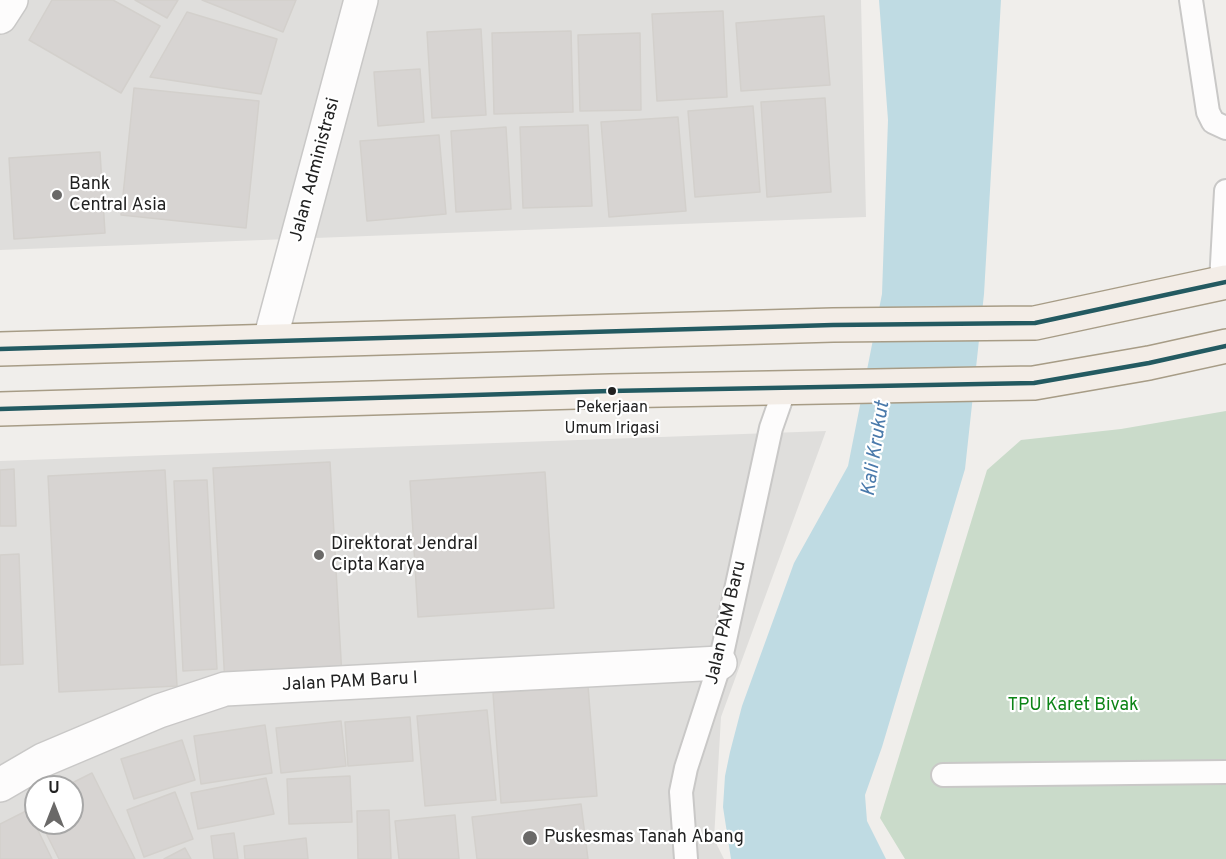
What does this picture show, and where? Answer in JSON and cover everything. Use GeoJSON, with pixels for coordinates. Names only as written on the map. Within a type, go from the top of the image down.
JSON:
{"type":"FeatureCollection","features":[{"type":"Feature","properties":{"kind":"main road"},"geometry":{"type":"LineString","coordinates":[[0,349],[833,325],[1035,323],[1223,282]]}},
{"type":"Feature","properties":{"kind":"main road"},"geometry":{"type":"LineString","coordinates":[[0,409],[610,391],[1034,383],[1149,363],[1226,346]]}},
{"type":"Feature","properties":{"kind":"street"},"geometry":{"type":"LineString","coordinates":[[0,18],[11,0]]}},
{"type":"Feature","properties":{"kind":"street","name":"Jalan Administrasi"},"geometry":{"type":"LineString","coordinates":[[270,340],[362,0]]}},
{"type":"Feature","properties":{"kind":"street","name":"Jalan PAM Baru I"},"geometry":{"type":"LineString","coordinates":[[0,785],[53,756],[159,711],[225,689],[720,663]]}},
{"type":"Feature","properties":{"kind":"lane"},"geometry":{"type":"LineString","coordinates":[[1191,0],[1208,112],[1213,122],[1226,128]]}},
{"type":"Feature","properties":{"kind":"lane"},"geometry":{"type":"LineString","coordinates":[[1223,282],[1226,191]]}},
{"type":"Feature","properties":{"kind":"lane","name":"Jalan PAM Baru"},"geometry":{"type":"LineString","coordinates":[[686,859],[681,792],[686,768],[720,663],[771,428],[785,388]]}},
{"type":"Feature","properties":{"kind":"lane"},"geometry":{"type":"LineString","coordinates":[[943,775],[1226,772]]}},
{"type":"Feature","properties":{"kind":"shaded area"},"geometry":{"type":"Polygon","coordinates":[[[0,0],[861,0],[866,217],[0,250],[0,0]]]}},
{"type":"Feature","properties":{"kind":"shaded area"},"geometry":{"type":"Polygon","coordinates":[[[826,431],[721,717],[714,839],[724,859],[0,859],[0,461],[826,431]]]}},
{"type":"Feature","properties":{"kind":"green space","name":"TPU Karet Bivak"},"geometry":{"type":"Polygon","coordinates":[[[1226,411],[1226,859],[905,859],[880,818],[987,470],[1021,440],[1121,429],[1226,411]]]}},
{"type":"Feature","properties":{"kind":"water","name":"Kali Krukut"},"geometry":{"type":"Polygon","coordinates":[[[879,0],[1001,0],[984,294],[965,469],[882,747],[865,795],[867,821],[886,859],[731,859],[723,807],[725,776],[742,706],[794,563],[848,466],[882,294],[888,120],[879,0]]]}},
{"type":"Feature","properties":{"kind":"building"},"geometry":{"type":"Polygon","coordinates":[[[52,0],[113,0],[160,26],[121,93],[29,40],[52,0]]]}},
{"type":"Feature","properties":{"kind":"building"},"geometry":{"type":"Polygon","coordinates":[[[135,0],[178,0],[167,18],[135,0]]]}},
{"type":"Feature","properties":{"kind":"building"},"geometry":{"type":"Polygon","coordinates":[[[202,0],[296,0],[283,32],[202,0]]]}},
{"type":"Feature","properties":{"kind":"building"},"geometry":{"type":"Polygon","coordinates":[[[723,11],[727,97],[657,101],[652,14],[723,11]]]}},
{"type":"Feature","properties":{"kind":"building"},"geometry":{"type":"Polygon","coordinates":[[[187,12],[277,39],[261,94],[150,77],[187,12]]]}},
{"type":"Feature","properties":{"kind":"building"},"geometry":{"type":"Polygon","coordinates":[[[824,16],[830,85],[741,91],[736,23],[824,16]]]}},
{"type":"Feature","properties":{"kind":"building"},"geometry":{"type":"Polygon","coordinates":[[[481,29],[486,115],[432,118],[427,32],[481,29]]]}},
{"type":"Feature","properties":{"kind":"building"},"geometry":{"type":"Polygon","coordinates":[[[571,31],[573,112],[494,114],[492,33],[571,31]]]}},
{"type":"Feature","properties":{"kind":"building"},"geometry":{"type":"Polygon","coordinates":[[[640,33],[641,110],[580,111],[578,35],[640,33]]]}},
{"type":"Feature","properties":{"kind":"building"},"geometry":{"type":"Polygon","coordinates":[[[420,69],[424,122],[378,126],[374,72],[420,69]]]}},
{"type":"Feature","properties":{"kind":"building"},"geometry":{"type":"Polygon","coordinates":[[[134,88],[259,101],[246,228],[121,215],[134,88]]]}},
{"type":"Feature","properties":{"kind":"building"},"geometry":{"type":"Polygon","coordinates":[[[825,98],[831,192],[767,197],[761,102],[825,98]]]}},
{"type":"Feature","properties":{"kind":"building"},"geometry":{"type":"Polygon","coordinates":[[[753,106],[760,192],[695,197],[688,111],[753,106]]]}},
{"type":"Feature","properties":{"kind":"building"},"geometry":{"type":"Polygon","coordinates":[[[678,117],[686,211],[609,217],[601,122],[678,117]]]}},
{"type":"Feature","properties":{"kind":"building"},"geometry":{"type":"Polygon","coordinates":[[[588,125],[592,206],[523,208],[520,127],[588,125]]]}},
{"type":"Feature","properties":{"kind":"building"},"geometry":{"type":"Polygon","coordinates":[[[506,127],[511,209],[456,212],[451,131],[506,127]]]}},
{"type":"Feature","properties":{"kind":"building"},"geometry":{"type":"Polygon","coordinates":[[[439,135],[446,214],[367,221],[360,141],[439,135]]]}},
{"type":"Feature","properties":{"kind":"building","name":"Bank Central Asia"},"geometry":{"type":"Polygon","coordinates":[[[100,152],[105,233],[14,239],[9,158],[100,152]]]}},
{"type":"Feature","properties":{"kind":"building"},"geometry":{"type":"Polygon","coordinates":[[[330,462],[342,677],[225,684],[213,468],[330,462]]]}},
{"type":"Feature","properties":{"kind":"building"},"geometry":{"type":"Polygon","coordinates":[[[14,469],[16,526],[0,526],[0,470],[14,469]]]}},
{"type":"Feature","properties":{"kind":"building"},"geometry":{"type":"Polygon","coordinates":[[[165,470],[177,686],[59,692],[48,476],[165,470]]]}},
{"type":"Feature","properties":{"kind":"building"},"geometry":{"type":"Polygon","coordinates":[[[545,472],[554,608],[418,617],[410,481],[545,472]]]}},
{"type":"Feature","properties":{"kind":"building"},"geometry":{"type":"Polygon","coordinates":[[[207,480],[217,669],[183,671],[174,481],[207,480]]]}},
{"type":"Feature","properties":{"kind":"building"},"geometry":{"type":"Polygon","coordinates":[[[19,554],[23,664],[0,665],[0,555],[19,554]]]}},
{"type":"Feature","properties":{"kind":"building"},"geometry":{"type":"Polygon","coordinates":[[[588,686],[597,796],[501,803],[493,693],[588,686]]]}},
{"type":"Feature","properties":{"kind":"building"},"geometry":{"type":"Polygon","coordinates":[[[487,710],[496,800],[425,806],[417,716],[487,710]]]}},
{"type":"Feature","properties":{"kind":"building"},"geometry":{"type":"Polygon","coordinates":[[[410,717],[413,761],[348,766],[345,722],[410,717]]]}},
{"type":"Feature","properties":{"kind":"building"},"geometry":{"type":"Polygon","coordinates":[[[341,721],[346,766],[281,773],[276,728],[341,721]]]}},
{"type":"Feature","properties":{"kind":"building"},"geometry":{"type":"Polygon","coordinates":[[[265,725],[272,773],[201,784],[194,736],[265,725]]]}},
{"type":"Feature","properties":{"kind":"building"},"geometry":{"type":"Polygon","coordinates":[[[182,740],[195,780],[134,799],[121,759],[182,740]]]}},
{"type":"Feature","properties":{"kind":"building"},"geometry":{"type":"Polygon","coordinates":[[[92,773],[135,859],[59,859],[47,835],[84,835],[84,777],[92,773]]]}},
{"type":"Feature","properties":{"kind":"building"},"geometry":{"type":"Polygon","coordinates":[[[350,776],[352,822],[289,824],[287,779],[350,776]]]}},
{"type":"Feature","properties":{"kind":"building"},"geometry":{"type":"Polygon","coordinates":[[[266,778],[274,814],[198,829],[191,793],[266,778]]]}},
{"type":"Feature","properties":{"kind":"building"},"geometry":{"type":"Polygon","coordinates":[[[175,792],[193,839],[144,857],[127,810],[175,792]]]}},
{"type":"Feature","properties":{"kind":"building","name":"Puskesmas Tanah Abang"},"geometry":{"type":"Polygon","coordinates":[[[581,804],[588,859],[477,859],[472,817],[581,804]]]}},
{"type":"Feature","properties":{"kind":"building"},"geometry":{"type":"Polygon","coordinates":[[[389,810],[391,859],[358,859],[357,811],[389,810]]]}},
{"type":"Feature","properties":{"kind":"building"},"geometry":{"type":"Polygon","coordinates":[[[24,812],[24,835],[40,835],[52,859],[0,859],[0,824],[24,812]]]}},
{"type":"Feature","properties":{"kind":"building"},"geometry":{"type":"Polygon","coordinates":[[[455,815],[459,859],[399,859],[395,821],[455,815]]]}},
{"type":"Feature","properties":{"kind":"building"},"geometry":{"type":"Polygon","coordinates":[[[234,833],[238,859],[214,859],[211,836],[234,833]]]}},
{"type":"Feature","properties":{"kind":"building"},"geometry":{"type":"Polygon","coordinates":[[[306,838],[308,859],[245,859],[244,846],[306,838]]]}},
{"type":"Feature","properties":{"kind":"building"},"geometry":{"type":"Polygon","coordinates":[[[185,848],[191,859],[164,859],[185,848]]]}},
{"type":"Feature","properties":{"kind":"transit line"},"geometry":{"type":"LineString","coordinates":[[0,349],[833,325],[1035,323],[1226,282]]}},
{"type":"Feature","properties":{"kind":"transit line"},"geometry":{"type":"LineString","coordinates":[[0,409],[610,391],[1034,383],[1149,363],[1226,346]]}},
{"type":"Feature","properties":{"kind":"place","name":"Bank Central Asia"},"geometry":{"type":"Point","coordinates":[57,195]}},
{"type":"Feature","properties":{"kind":"place","name":"Pekerjaan Umum Irigasi"},"geometry":{"type":"Point","coordinates":[612,391]}},
{"type":"Feature","properties":{"kind":"place","name":"Direktorat Jendral Cipta Karya"},"geometry":{"type":"Point","coordinates":[319,555]}},
{"type":"Feature","properties":{"kind":"place","name":"Puskesmas Tanah Abang"},"geometry":{"type":"Point","coordinates":[530,838]}}]}
